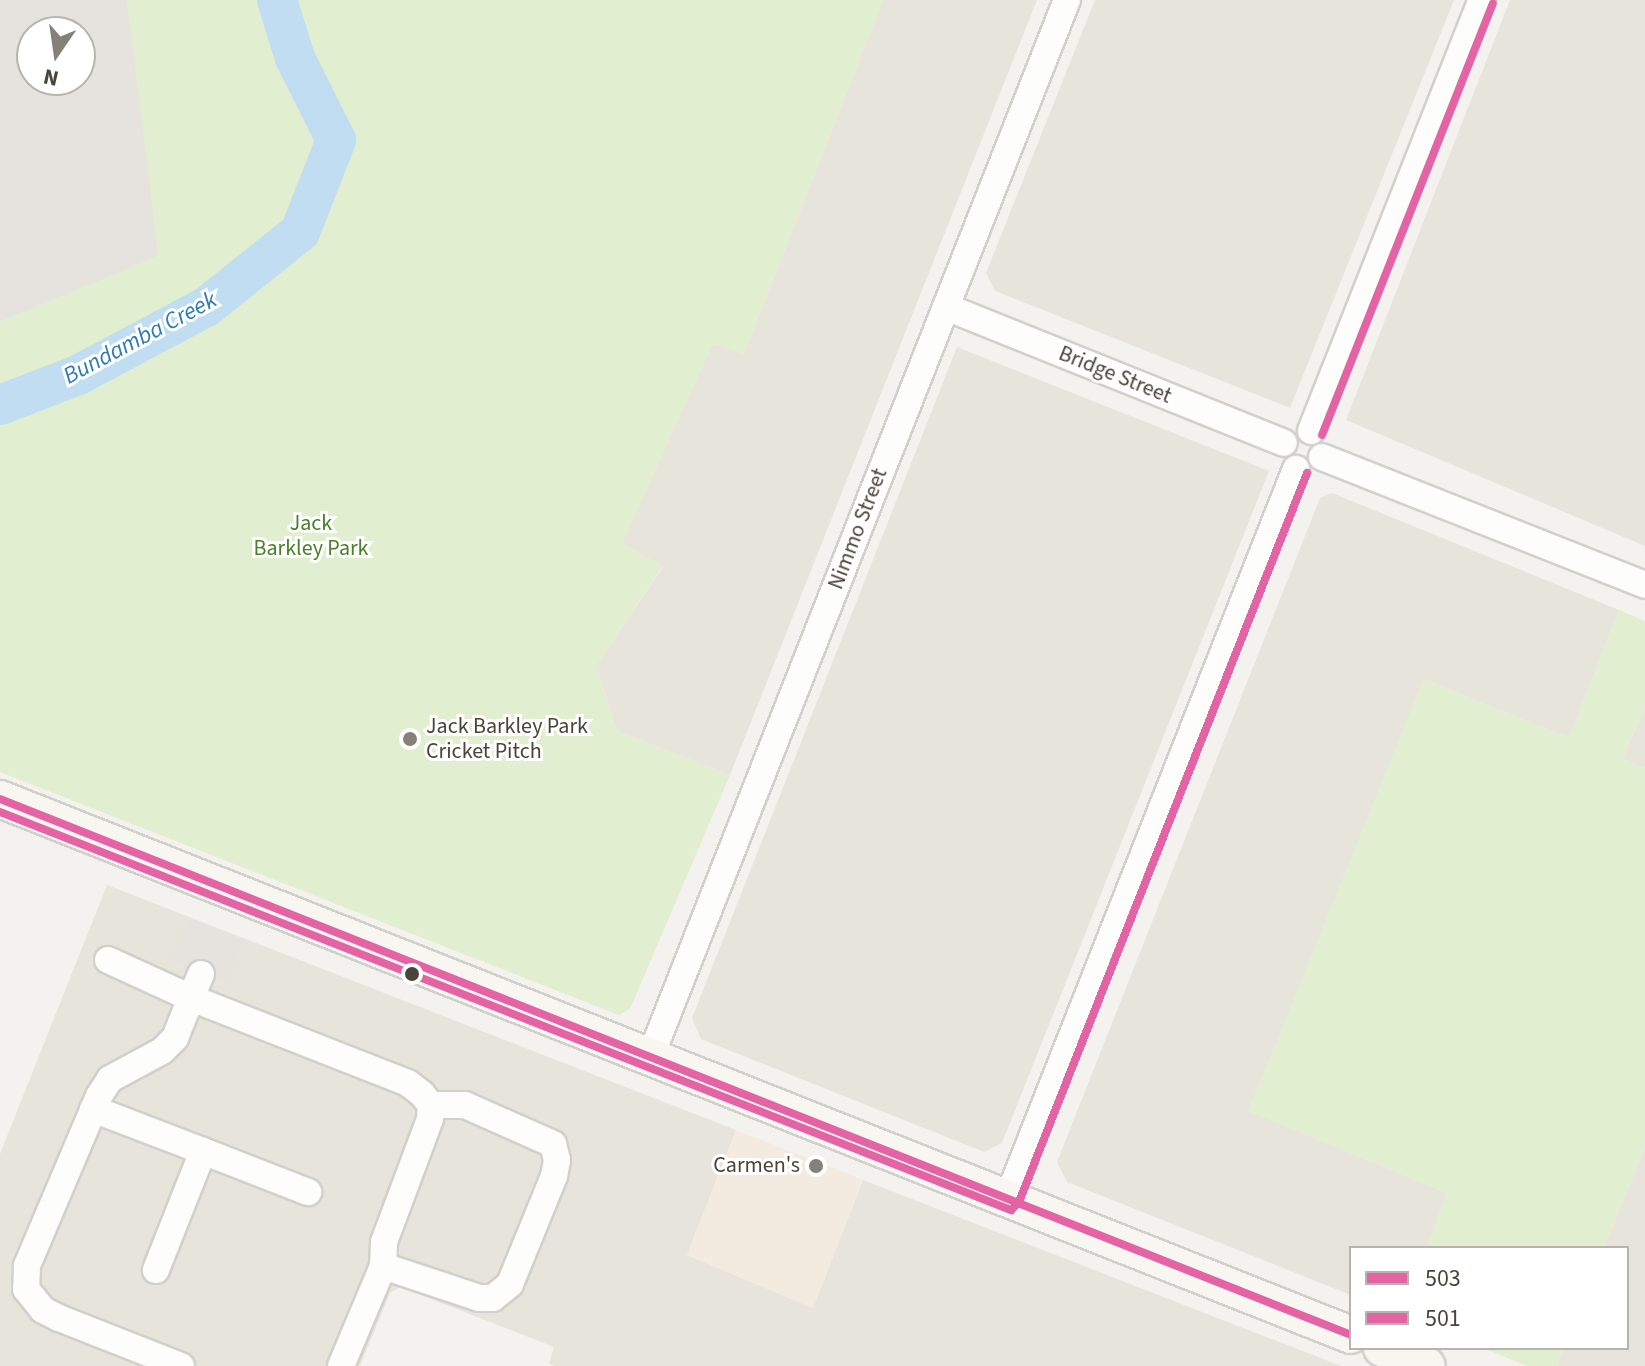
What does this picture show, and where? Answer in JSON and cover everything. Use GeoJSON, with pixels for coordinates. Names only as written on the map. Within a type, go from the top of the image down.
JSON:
{"type":"FeatureCollection","features":[{"type":"Feature","properties":{"kind":"street","name":"Nimmo Street"},"geometry":{"type":"LineString","coordinates":[[650,1058],[1067,0]]}},
{"type":"Feature","properties":{"kind":"street"},"geometry":{"type":"LineString","coordinates":[[1311,431],[1482,0]]}},
{"type":"Feature","properties":{"kind":"street","name":"Bridge Street"},"geometry":{"type":"LineString","coordinates":[[946,307],[1284,443]]}},
{"type":"Feature","properties":{"kind":"street"},"geometry":{"type":"LineString","coordinates":[[1295,431],[1311,431],[1322,442],[1322,457],[1312,469],[1296,469],[1284,456],[1284,443],[1295,431]]}},
{"type":"Feature","properties":{"kind":"street"},"geometry":{"type":"LineString","coordinates":[[1322,457],[1645,585]]}},
{"type":"Feature","properties":{"kind":"street"},"geometry":{"type":"LineString","coordinates":[[1008,1198],[1296,469]]}},
{"type":"Feature","properties":{"kind":"street"},"geometry":{"type":"LineString","coordinates":[[0,799],[1349,1334]]}},
{"type":"Feature","properties":{"kind":"street"},"geometry":{"type":"LineString","coordinates":[[108,960],[196,986],[408,1083],[431,1105],[465,1105],[541,1136],[553,1144],[557,1160],[554,1176],[510,1284],[503,1293],[493,1298],[479,1298],[383,1266]]}},
{"type":"Feature","properties":{"kind":"street"},"geometry":{"type":"LineString","coordinates":[[181,1366],[59,1318],[43,1310],[26,1289],[27,1266],[93,1109],[110,1079],[162,1051],[175,1038],[196,986]]}},
{"type":"Feature","properties":{"kind":"street"},"geometry":{"type":"LineString","coordinates":[[341,1366],[383,1266],[384,1242],[430,1119],[431,1105]]}},
{"type":"Feature","properties":{"kind":"street"},"geometry":{"type":"LineString","coordinates":[[93,1109],[308,1192]]}},
{"type":"Feature","properties":{"kind":"street"},"geometry":{"type":"LineString","coordinates":[[156,1270],[203,1151]]}},
{"type":"Feature","properties":{"kind":"shaded area"},"geometry":{"type":"Polygon","coordinates":[[[0,0],[127,0],[159,256],[0,322],[0,0]]]}},
{"type":"Feature","properties":{"kind":"shaded area"},"geometry":{"type":"Polygon","coordinates":[[[883,0],[1037,0],[730,775],[617,731],[596,665],[663,567],[622,543],[713,343],[744,354],[883,0]]]}},
{"type":"Feature","properties":{"kind":"shaded area"},"geometry":{"type":"Polygon","coordinates":[[[1095,0],[1454,0],[1290,408],[995,291],[986,273],[1095,0]]]}},
{"type":"Feature","properties":{"kind":"shaded area"},"geometry":{"type":"Polygon","coordinates":[[[1510,0],[1645,0],[1645,546],[1346,420],[1510,0]]]}},
{"type":"Feature","properties":{"kind":"shaded area"},"geometry":{"type":"Polygon","coordinates":[[[957,347],[1269,471],[1002,1143],[984,1152],[701,1039],[692,1018],[957,347]]]}},
{"type":"Feature","properties":{"kind":"shaded area"},"geometry":{"type":"Polygon","coordinates":[[[1332,493],[1619,610],[1569,738],[1424,679],[1249,1111],[1447,1193],[1428,1246],[1349,1246],[1349,1294],[1067,1182],[1057,1162],[1320,498],[1332,493]]]}},
{"type":"Feature","properties":{"kind":"shaded area"},"geometry":{"type":"Polygon","coordinates":[[[1645,706],[1645,768],[1623,759],[1645,706]]]}},
{"type":"Feature","properties":{"kind":"shaded area"},"geometry":{"type":"Polygon","coordinates":[[[107,885],[736,1130],[687,1255],[813,1308],[863,1180],[1341,1366],[555,1366],[549,1364],[554,1347],[400,1287],[390,1293],[360,1366],[0,1366],[0,1154],[107,885]]]}},
{"type":"Feature","properties":{"kind":"shaded area"},"geometry":{"type":"Polygon","coordinates":[[[188,918],[244,940],[227,984],[170,961],[188,918]]]}},
{"type":"Feature","properties":{"kind":"shaded area"},"geometry":{"type":"Polygon","coordinates":[[[736,1130],[863,1180],[813,1308],[687,1255],[736,1130]]]}},
{"type":"Feature","properties":{"kind":"shaded area"},"geometry":{"type":"Polygon","coordinates":[[[1645,1147],[1645,1366],[1557,1366],[1563,1350],[1629,1350],[1629,1246],[1605,1246],[1645,1147]]]}},
{"type":"Feature","properties":{"kind":"green space","name":"Jack Barkley Park"},"geometry":{"type":"Polygon","coordinates":[[[127,0],[883,0],[744,354],[713,344],[622,543],[663,566],[596,665],[617,731],[730,775],[630,1009],[619,1015],[0,772],[0,322],[158,256],[127,0]]]}},
{"type":"Feature","properties":{"kind":"green space"},"geometry":{"type":"Polygon","coordinates":[[[1619,610],[1645,621],[1645,706],[1623,759],[1645,768],[1645,1147],[1605,1246],[1428,1246],[1447,1193],[1248,1111],[1424,679],[1569,738],[1619,610]]]}},
{"type":"Feature","properties":{"kind":"green space"},"geometry":{"type":"Polygon","coordinates":[[[1488,1350],[1563,1350],[1557,1366],[1527,1366],[1488,1350]]]}},
{"type":"Feature","properties":{"kind":"waterway","name":"Bundamba Creek"},"geometry":{"type":"LineString","coordinates":[[0,405],[78,375],[206,307],[300,232],[336,140],[295,58],[277,0]]}},
{"type":"Feature","properties":{"kind":"transit line","name":"501"},"geometry":{"type":"LineString","coordinates":[[1322,435],[1493,4]]}},
{"type":"Feature","properties":{"kind":"transit line","name":"501"},"geometry":{"type":"LineString","coordinates":[[0,812],[1011,1210],[1019,1202],[1307,473]]}},
{"type":"Feature","properties":{"kind":"transit line","name":"503"},"geometry":{"type":"LineString","coordinates":[[0,799],[1349,1334]]}},
{"type":"Feature","properties":{"kind":"place","name":"Jack Barkley Park Cricket Pitch"},"geometry":{"type":"Point","coordinates":[410,739]}},
{"type":"Feature","properties":{"kind":"place","name":"Carmen's"},"geometry":{"type":"Point","coordinates":[816,1166]}}]}
